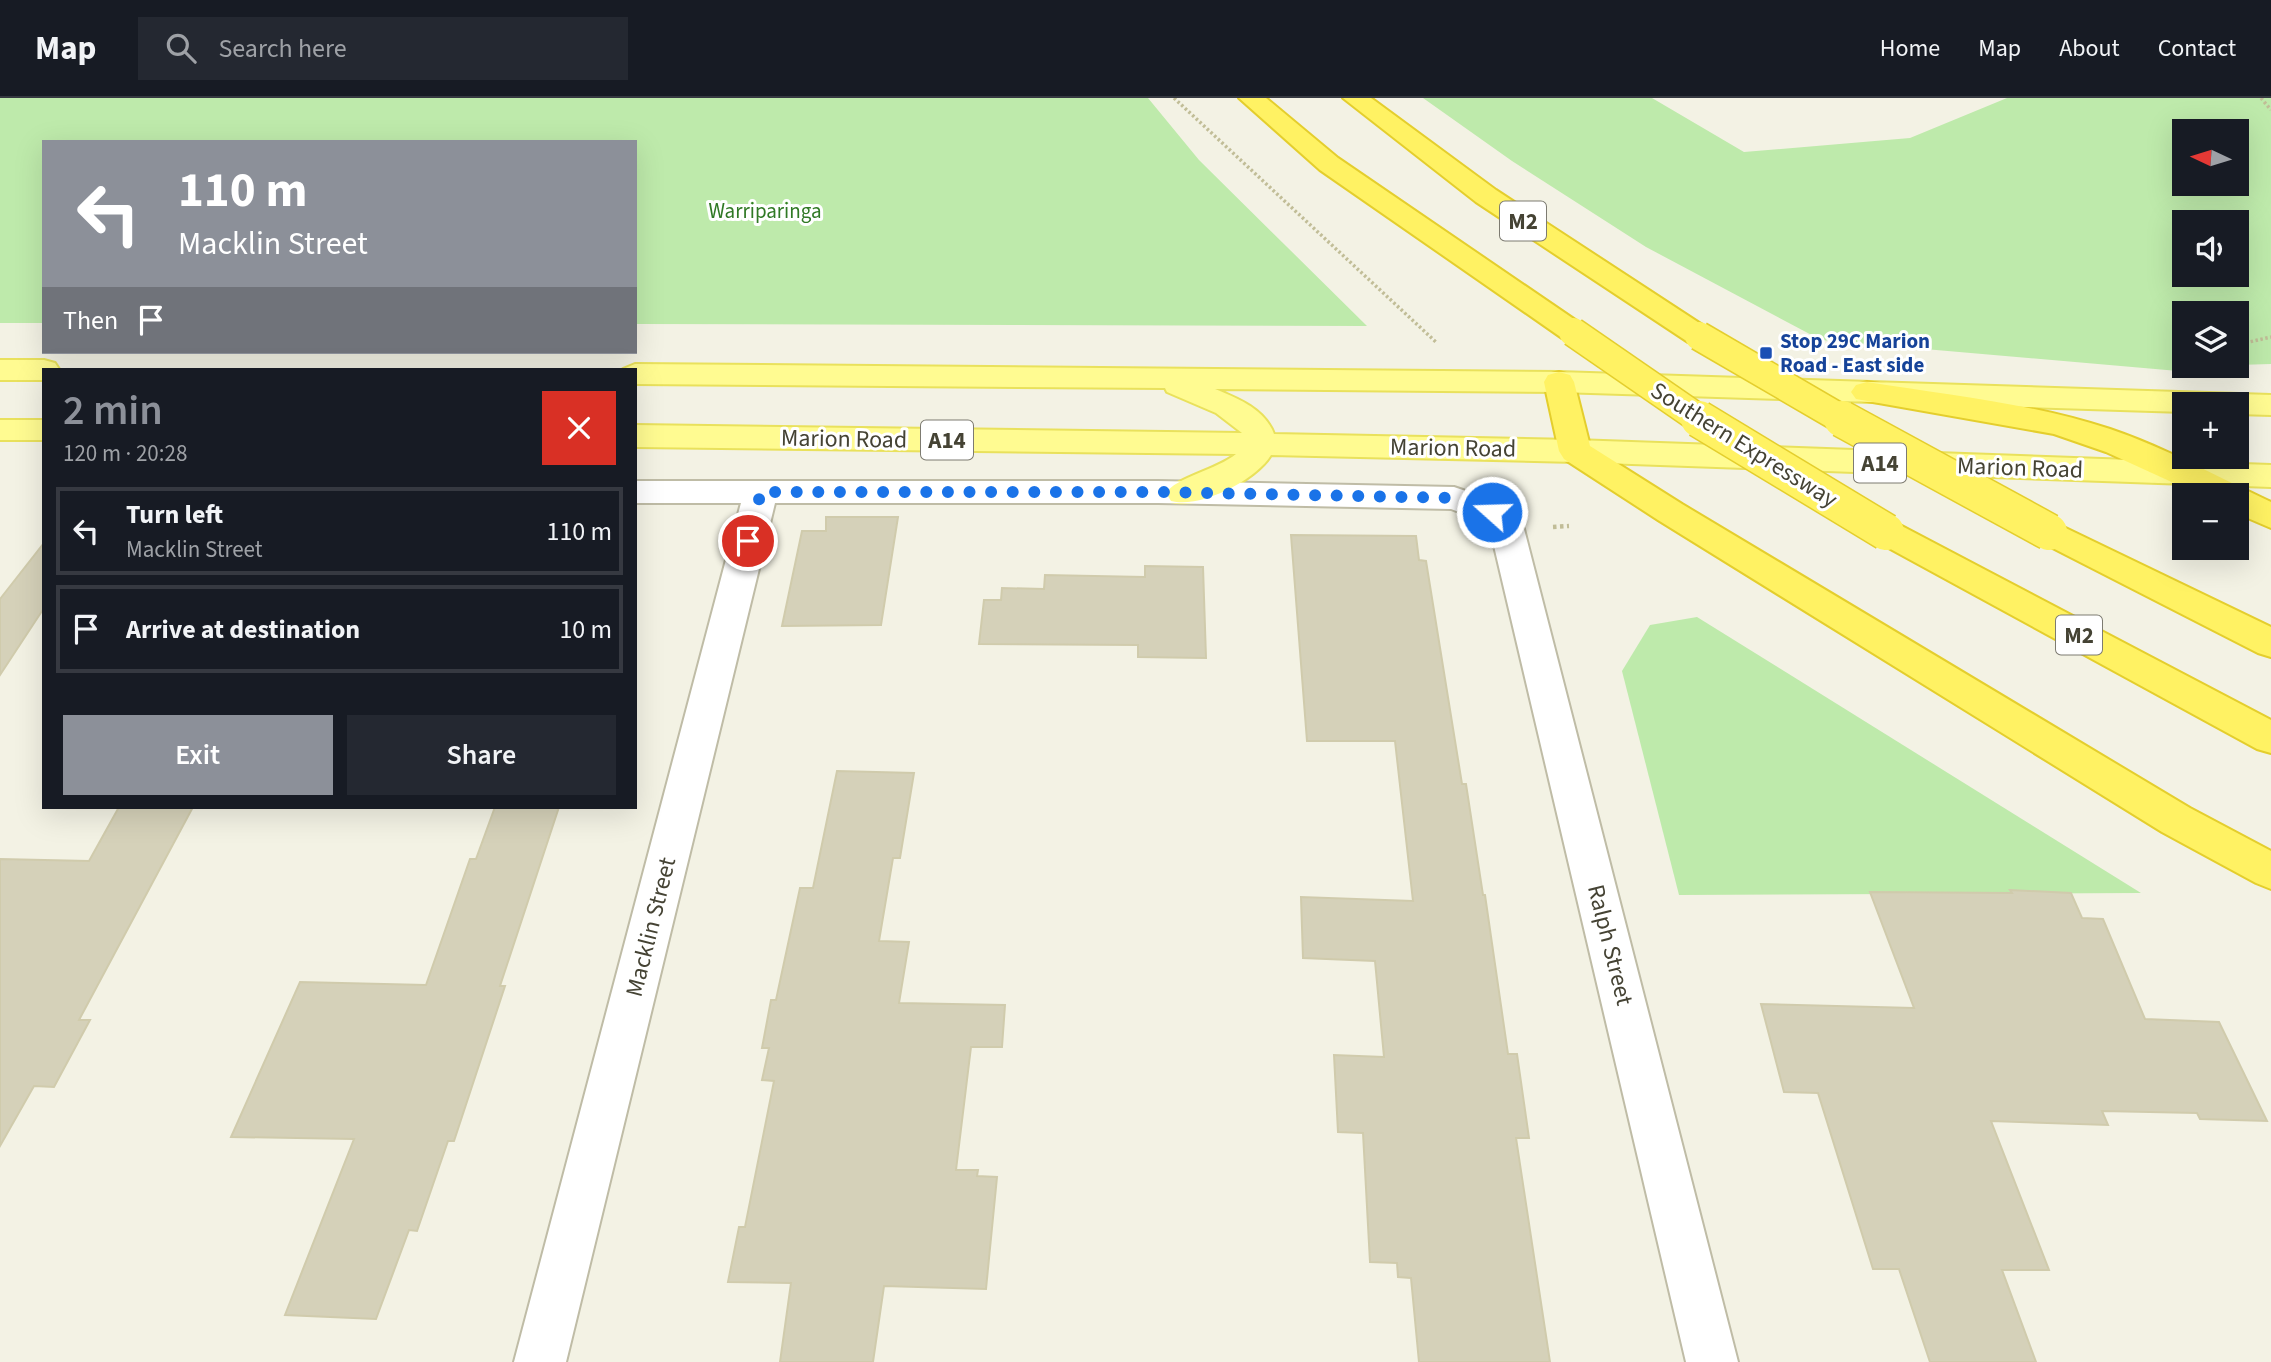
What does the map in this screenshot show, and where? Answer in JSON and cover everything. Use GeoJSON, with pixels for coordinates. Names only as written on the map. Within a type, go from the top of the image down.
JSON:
{"type":"FeatureCollection","features":[{"type":"Feature","properties":{"kind":"highway","name":"Southern Expressway"},"geometry":{"type":"LineString","coordinates":[[1251,98],[1329,163],[1692,415],[1886,532],[2271,738]]}},
{"type":"Feature","properties":{"kind":"highway","name":"M2"},"geometry":{"type":"LineString","coordinates":[[1354,98],[1486,196],[1699,336],[1861,430],[2049,532],[2271,643]]}},
{"type":"Feature","properties":{"kind":"highway"},"geometry":{"type":"LineString","coordinates":[[1559,382],[1576,451],[1663,508],[2176,820],[2271,871]]}},
{"type":"Feature","properties":{"kind":"highway"},"geometry":{"type":"LineString","coordinates":[[1867,392],[2032,420],[2078,431],[2124,446],[2203,483]]}},
{"type":"Feature","properties":{"kind":"highway"},"geometry":{"type":"LineString","coordinates":[[2249,505],[2271,516]]}},
{"type":"Feature","properties":{"kind":"main road"},"geometry":{"type":"LineString","coordinates":[[0,370],[42,370]]}},
{"type":"Feature","properties":{"kind":"main road"},"geometry":{"type":"LineString","coordinates":[[637,374],[1559,382],[2271,405]]}},
{"type":"Feature","properties":{"kind":"main road"},"geometry":{"type":"LineString","coordinates":[[1163,378],[1242,415],[1257,431],[1259,444],[1251,461],[1236,472],[1182,493]]}},
{"type":"Feature","properties":{"kind":"main road"},"geometry":{"type":"LineString","coordinates":[[0,430],[42,430]]}},
{"type":"Feature","properties":{"kind":"main road","name":"Marion Road"},"geometry":{"type":"LineString","coordinates":[[637,436],[1576,451],[2271,476]]}},
{"type":"Feature","properties":{"kind":"street","name":"Marion Road"},"geometry":{"type":"LineString","coordinates":[[637,492],[1182,493],[1454,498],[1492,512],[1507,529]]}},
{"type":"Feature","properties":{"kind":"street","name":"Macklin Street"},"geometry":{"type":"LineString","coordinates":[[540,1362],[761,492]]}},
{"type":"Feature","properties":{"kind":"street","name":"Ralph Street"},"geometry":{"type":"LineString","coordinates":[[1507,529],[1712,1362]]}},
{"type":"Feature","properties":{"kind":"path"},"geometry":{"type":"LineString","coordinates":[[1174,98],[1441,347]]}},
{"type":"Feature","properties":{"kind":"path"},"geometry":{"type":"LineString","coordinates":[[2261,98],[2271,110]]}},
{"type":"Feature","properties":{"kind":"path"},"geometry":{"type":"LineString","coordinates":[[2249,342],[2271,337]]}},
{"type":"Feature","properties":{"kind":"green space","name":"Warriparinga"},"geometry":{"type":"Polygon","coordinates":[[[0,98],[1148,98],[1199,160],[1367,326],[637,324],[637,140],[42,140],[42,323],[0,323],[0,98]]]}},
{"type":"Feature","properties":{"kind":"green space"},"geometry":{"type":"Polygon","coordinates":[[[1423,98],[1652,98],[1744,152],[1910,138],[2007,98],[2271,98],[2271,364],[2249,365],[2249,301],[2172,301],[2172,370],[1821,340],[1646,247],[1512,161],[1423,98]]]}},
{"type":"Feature","properties":{"kind":"green space"},"geometry":{"type":"Polygon","coordinates":[[[1697,617],[2141,893],[1679,895],[1622,671],[1650,625],[1697,617]]]}},
{"type":"Feature","properties":{"kind":"building"},"geometry":{"type":"Polygon","coordinates":[[[826,517],[898,517],[881,625],[782,626],[802,531],[826,531],[826,517]]]}},
{"type":"Feature","properties":{"kind":"building"},"geometry":{"type":"Polygon","coordinates":[[[1291,535],[1416,536],[1419,560],[1426,561],[1462,784],[1466,784],[1485,895],[1508,1054],[1517,1054],[1529,1138],[1516,1138],[1550,1362],[1419,1362],[1411,1278],[1398,1277],[1397,1263],[1370,1262],[1363,1133],[1338,1132],[1334,1055],[1384,1057],[1375,961],[1303,958],[1301,897],[1413,901],[1395,741],[1307,741],[1291,535]]]}},
{"type":"Feature","properties":{"kind":"building"},"geometry":{"type":"Polygon","coordinates":[[[42,546],[42,611],[0,675],[0,599],[42,546]]]}},
{"type":"Feature","properties":{"kind":"building"},"geometry":{"type":"Polygon","coordinates":[[[1145,566],[1203,567],[1206,658],[1138,657],[1138,645],[979,644],[984,600],[1001,600],[1002,588],[1044,589],[1045,575],[1145,577],[1145,566]]]}},
{"type":"Feature","properties":{"kind":"building"},"geometry":{"type":"Polygon","coordinates":[[[837,771],[914,773],[900,858],[893,858],[879,941],[909,942],[899,1003],[1005,1005],[1002,1047],[971,1047],[956,1170],[978,1170],[977,1176],[997,1177],[986,1289],[884,1286],[873,1362],[780,1362],[791,1283],[728,1282],[739,1227],[745,1227],[774,1081],[762,1080],[769,1048],[762,1048],[771,1000],[776,1000],[800,888],[813,888],[837,771]]]}},
{"type":"Feature","properties":{"kind":"building"},"geometry":{"type":"Polygon","coordinates":[[[118,809],[192,809],[79,1020],[90,1020],[54,1087],[34,1086],[0,1146],[0,859],[89,861],[118,809]]]}},
{"type":"Feature","properties":{"kind":"building"},"geometry":{"type":"Polygon","coordinates":[[[494,809],[558,809],[500,986],[505,986],[454,1141],[448,1141],[417,1231],[409,1230],[376,1319],[285,1315],[354,1139],[231,1137],[300,982],[426,985],[470,859],[476,859],[494,809]]]}},
{"type":"Feature","properties":{"kind":"building"},"geometry":{"type":"Polygon","coordinates":[[[2010,890],[2071,893],[2082,918],[2103,919],[2145,1019],[2219,1022],[2267,1121],[2200,1119],[2197,1113],[2102,1111],[2108,1125],[1991,1121],[2049,1270],[2002,1270],[2036,1362],[1930,1362],[1899,1269],[1873,1269],[1818,1093],[1784,1092],[1761,1004],[1914,1008],[1870,892],[2012,893],[2010,890]]]}},
{"type":"Feature","properties":{"kind":"place","name":"Stop 29C Marion Road - East side"},"geometry":{"type":"Point","coordinates":[1766,353]}},
{"type":"Feature","properties":{"kind":"route"},"geometry":{"type":"LineString","coordinates":[[748,541],[761,492],[1158,492],[1454,498],[1492,512]]}}]}
